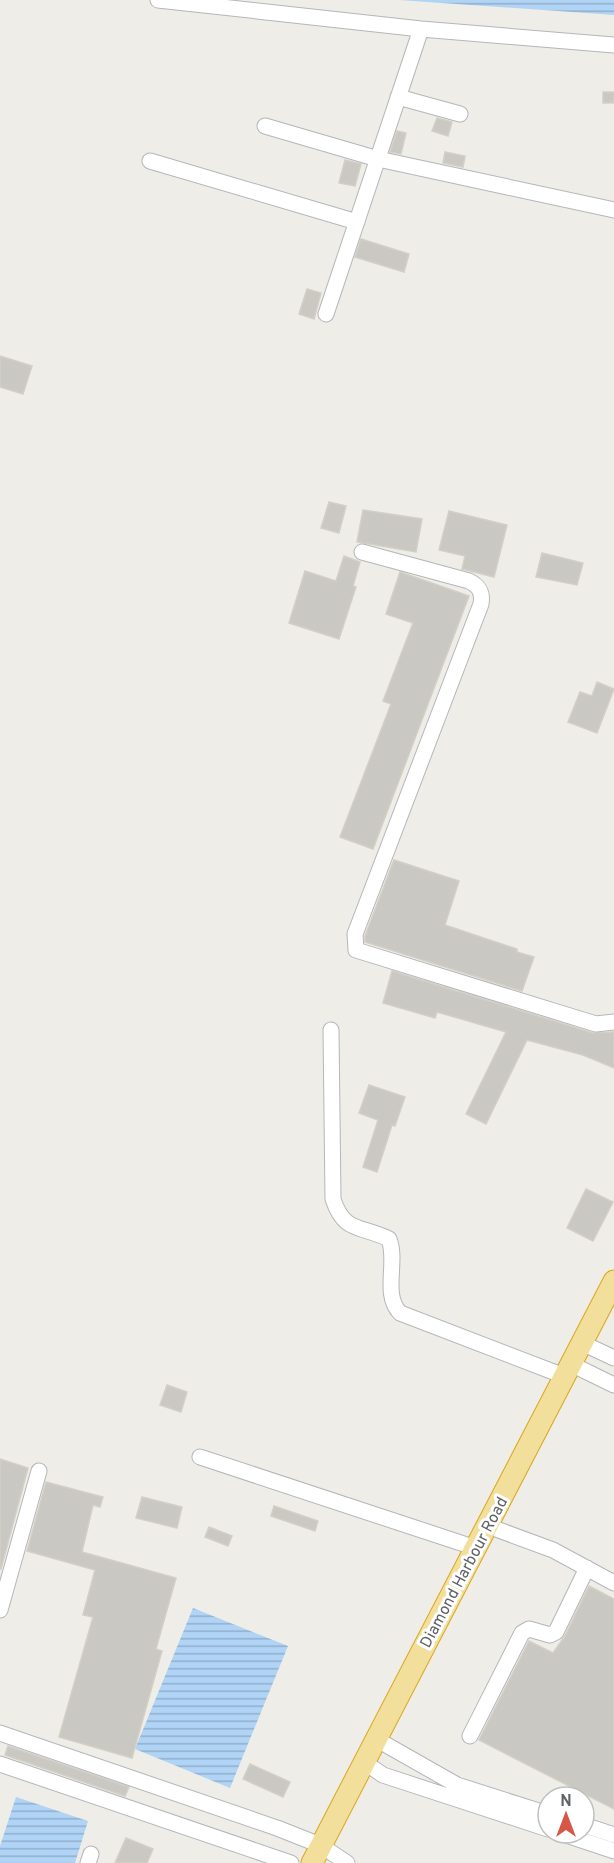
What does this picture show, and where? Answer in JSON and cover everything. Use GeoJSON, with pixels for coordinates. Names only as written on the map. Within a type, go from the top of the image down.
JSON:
{"type":"FeatureCollection","features":[{"type":"Feature","properties":{"kind":"highway","name":"Diamond Harbour Road"},"geometry":{"type":"LineString","coordinates":[[316,1854],[614,1281]]}},
{"type":"Feature","properties":{"kind":"street"},"geometry":{"type":"LineString","coordinates":[[158,0],[421,29],[614,45]]}},
{"type":"Feature","properties":{"kind":"street"},"geometry":{"type":"LineString","coordinates":[[326,314],[421,29]]}},
{"type":"Feature","properties":{"kind":"street"},"geometry":{"type":"LineString","coordinates":[[398,97],[460,114]]}},
{"type":"Feature","properties":{"kind":"street"},"geometry":{"type":"LineString","coordinates":[[266,126],[378,159],[614,210]]}},
{"type":"Feature","properties":{"kind":"street"},"geometry":{"type":"LineString","coordinates":[[150,161],[357,222]]}},
{"type":"Feature","properties":{"kind":"street"},"geometry":{"type":"LineString","coordinates":[[362,552],[469,581],[476,585],[482,594],[481,604],[355,934],[356,950],[596,1024],[614,1022]]}},
{"type":"Feature","properties":{"kind":"street"},"geometry":{"type":"LineString","coordinates":[[331,1030],[333,1199],[339,1217],[350,1226],[389,1239],[393,1251],[391,1294],[393,1305],[400,1313],[573,1359],[614,1374]]}},
{"type":"Feature","properties":{"kind":"street"},"geometry":{"type":"LineString","coordinates":[[573,1359],[614,1358]]}},
{"type":"Feature","properties":{"kind":"street"},"geometry":{"type":"LineString","coordinates":[[573,1359],[614,1385]]}},
{"type":"Feature","properties":{"kind":"street"},"geometry":{"type":"LineString","coordinates":[[200,1457],[476,1548]]}},
{"type":"Feature","properties":{"kind":"street"},"geometry":{"type":"LineString","coordinates":[[0,1610],[39,1471]]}},
{"type":"Feature","properties":{"kind":"street"},"geometry":{"type":"LineString","coordinates":[[488,1526],[553,1550],[614,1583]]}},
{"type":"Feature","properties":{"kind":"street"},"geometry":{"type":"LineString","coordinates":[[470,1736],[522,1633],[529,1629],[550,1635],[556,1632],[587,1568]]}},
{"type":"Feature","properties":{"kind":"street"},"geometry":{"type":"LineString","coordinates":[[0,1733],[277,1828],[316,1854],[347,1863]]}},
{"type":"Feature","properties":{"kind":"street"},"geometry":{"type":"LineString","coordinates":[[376,1739],[457,1785],[536,1810]]}},
{"type":"Feature","properties":{"kind":"street"},"geometry":{"type":"LineString","coordinates":[[364,1762],[383,1775],[536,1825]]}},
{"type":"Feature","properties":{"kind":"street"},"geometry":{"type":"LineString","coordinates":[[0,1764],[291,1863]]}},
{"type":"Feature","properties":{"kind":"street"},"geometry":{"type":"LineString","coordinates":[[596,1829],[614,1835]]}},
{"type":"Feature","properties":{"kind":"street"},"geometry":{"type":"LineString","coordinates":[[596,1845],[614,1851]]}},
{"type":"Feature","properties":{"kind":"water"},"geometry":{"type":"Polygon","coordinates":[[[399,0],[614,0],[614,15],[399,0]]]}},
{"type":"Feature","properties":{"kind":"water"},"geometry":{"type":"Polygon","coordinates":[[[193,1608],[288,1646],[230,1788],[135,1749],[193,1608]]]}},
{"type":"Feature","properties":{"kind":"water"},"geometry":{"type":"Polygon","coordinates":[[[16,1797],[88,1821],[75,1863],[0,1863],[0,1846],[16,1797]]]}},
{"type":"Feature","properties":{"kind":"building"},"geometry":{"type":"Polygon","coordinates":[[[603,92],[614,92],[614,103],[603,103],[603,92]]]}},
{"type":"Feature","properties":{"kind":"building"},"geometry":{"type":"Polygon","coordinates":[[[437,118],[452,122],[448,136],[432,131],[437,118]]]}},
{"type":"Feature","properties":{"kind":"building"},"geometry":{"type":"Polygon","coordinates":[[[397,131],[406,133],[401,154],[390,152],[397,131]]]}},
{"type":"Feature","properties":{"kind":"building"},"geometry":{"type":"Polygon","coordinates":[[[445,152],[465,156],[463,167],[443,163],[445,152]]]}},
{"type":"Feature","properties":{"kind":"building"},"geometry":{"type":"Polygon","coordinates":[[[345,160],[361,164],[355,186],[339,183],[345,160]]]}},
{"type":"Feature","properties":{"kind":"building"},"geometry":{"type":"Polygon","coordinates":[[[361,239],[409,254],[404,272],[355,257],[361,239]]]}},
{"type":"Feature","properties":{"kind":"building"},"geometry":{"type":"Polygon","coordinates":[[[307,289],[321,293],[314,319],[299,314],[307,289]]]}},
{"type":"Feature","properties":{"kind":"building"},"geometry":{"type":"Polygon","coordinates":[[[0,356],[32,366],[23,394],[0,387],[0,356]]]}},
{"type":"Feature","properties":{"kind":"building"},"geometry":{"type":"Polygon","coordinates":[[[329,502],[346,506],[339,533],[321,528],[329,502]]]}},
{"type":"Feature","properties":{"kind":"building"},"geometry":{"type":"Polygon","coordinates":[[[363,510],[422,519],[416,552],[357,542],[363,510]]]}},
{"type":"Feature","properties":{"kind":"building"},"geometry":{"type":"Polygon","coordinates":[[[449,511],[507,525],[494,577],[462,569],[465,556],[439,550],[449,511]]]}},
{"type":"Feature","properties":{"kind":"building"},"geometry":{"type":"Polygon","coordinates":[[[542,553],[583,563],[577,585],[536,577],[542,553]]]}},
{"type":"Feature","properties":{"kind":"building"},"geometry":{"type":"Polygon","coordinates":[[[344,556],[360,562],[353,586],[356,587],[339,639],[289,623],[305,571],[336,581],[344,556]]]}},
{"type":"Feature","properties":{"kind":"building"},"geometry":{"type":"Polygon","coordinates":[[[400,572],[469,596],[373,849],[340,837],[391,704],[383,701],[413,623],[386,614],[400,572]]]}},
{"type":"Feature","properties":{"kind":"building"},"geometry":{"type":"Polygon","coordinates":[[[597,682],[614,689],[597,733],[568,722],[580,692],[592,696],[597,682]]]}},
{"type":"Feature","properties":{"kind":"building"},"geometry":{"type":"Polygon","coordinates":[[[394,860],[459,881],[445,925],[534,957],[522,991],[365,942],[365,936],[394,860]]]}},
{"type":"Feature","properties":{"kind":"building"},"geometry":{"type":"Polygon","coordinates":[[[392,971],[593,1033],[614,1032],[614,1068],[583,1055],[527,1040],[486,1124],[466,1114],[506,1032],[437,1012],[435,1018],[383,1003],[392,971]]]}},
{"type":"Feature","properties":{"kind":"building"},"geometry":{"type":"Polygon","coordinates":[[[369,1085],[405,1097],[395,1126],[392,1125],[377,1172],[363,1167],[378,1120],[359,1113],[369,1085]]]}},
{"type":"Feature","properties":{"kind":"building"},"geometry":{"type":"Polygon","coordinates":[[[586,1189],[613,1202],[593,1241],[567,1228],[586,1189]]]}},
{"type":"Feature","properties":{"kind":"building"},"geometry":{"type":"Polygon","coordinates":[[[167,1385],[187,1392],[181,1412],[160,1405],[167,1385]]]}},
{"type":"Feature","properties":{"kind":"building"},"geometry":{"type":"Polygon","coordinates":[[[0,1459],[28,1468],[1,1569],[0,1569],[0,1459]]]}},
{"type":"Feature","properties":{"kind":"building"},"geometry":{"type":"Polygon","coordinates":[[[46,1482],[103,1497],[100,1507],[93,1505],[82,1552],[176,1578],[156,1649],[162,1651],[132,1758],[59,1737],[93,1617],[83,1615],[95,1570],[27,1551],[46,1482]]]}},
{"type":"Feature","properties":{"kind":"building"},"geometry":{"type":"Polygon","coordinates":[[[142,1497],[182,1507],[177,1528],[136,1518],[142,1497]]]}},
{"type":"Feature","properties":{"kind":"building"},"geometry":{"type":"Polygon","coordinates":[[[274,1506],[318,1521],[315,1531],[271,1516],[274,1506]]]}},
{"type":"Feature","properties":{"kind":"building"},"geometry":{"type":"Polygon","coordinates":[[[209,1527],[232,1536],[228,1546],[205,1537],[209,1527]]]}},
{"type":"Feature","properties":{"kind":"building"},"geometry":{"type":"Polygon","coordinates":[[[589,1586],[614,1599],[614,1809],[596,1800],[596,1785],[567,1785],[479,1740],[529,1641],[553,1653],[565,1636],[589,1586]]]}},
{"type":"Feature","properties":{"kind":"building"},"geometry":{"type":"Polygon","coordinates":[[[8,1746],[129,1787],[125,1796],[5,1755],[8,1746]]]}},
{"type":"Feature","properties":{"kind":"building"},"geometry":{"type":"Polygon","coordinates":[[[250,1764],[290,1782],[283,1797],[243,1779],[250,1764]]]}},
{"type":"Feature","properties":{"kind":"building"},"geometry":{"type":"Polygon","coordinates":[[[126,1838],[153,1849],[147,1863],[115,1863],[126,1838]]]}}]}
